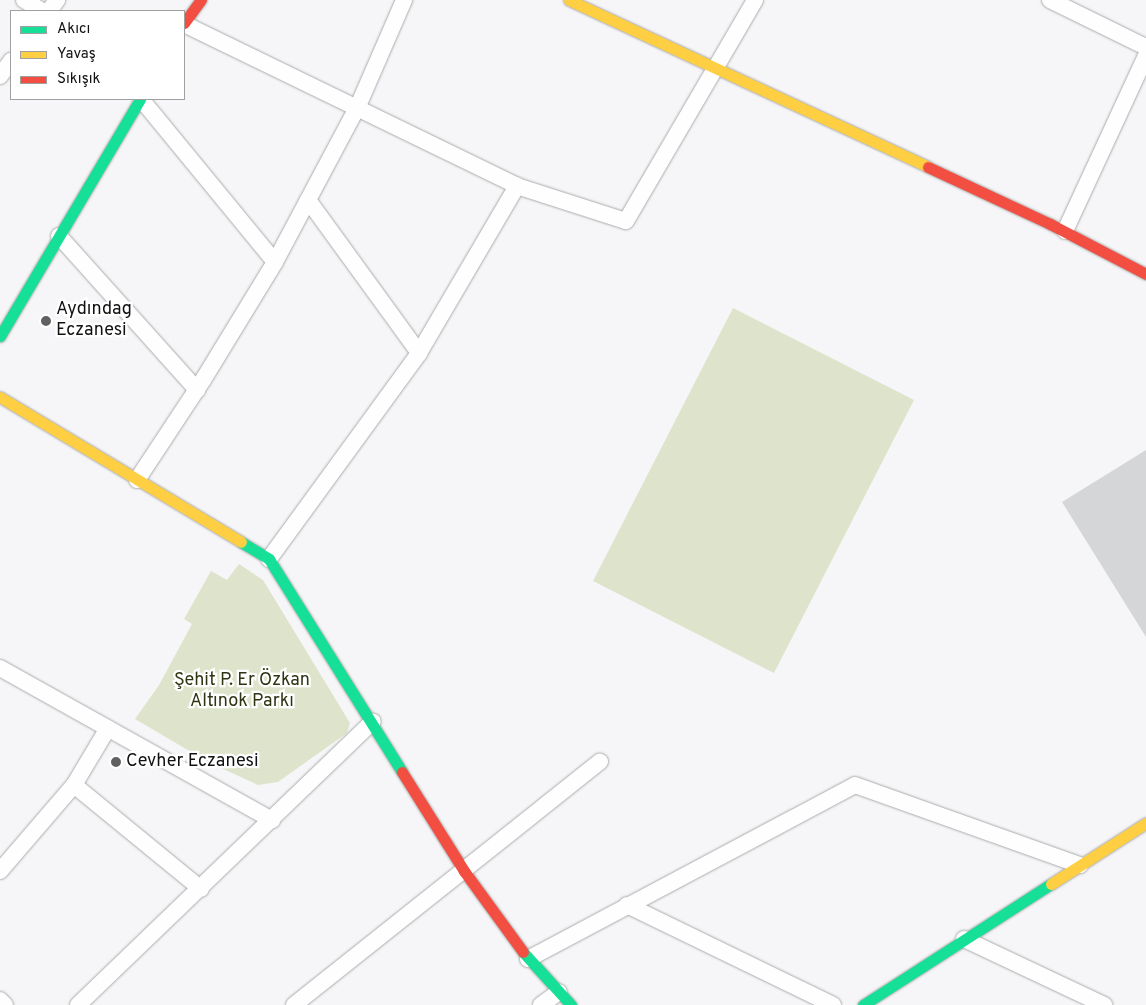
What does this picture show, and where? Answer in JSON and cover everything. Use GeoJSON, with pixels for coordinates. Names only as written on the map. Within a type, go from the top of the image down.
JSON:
{"type":"FeatureCollection","features":[{"type":"Feature","properties":{"kind":"street"},"geometry":{"type":"LineString","coordinates":[[24,0],[40,10]]}},
{"type":"Feature","properties":{"kind":"street"},"geometry":{"type":"LineString","coordinates":[[185,22],[202,0]]}},
{"type":"Feature","properties":{"kind":"street"},"geometry":{"type":"LineString","coordinates":[[137,480],[197,390],[275,262],[358,106],[404,0]]}},
{"type":"Feature","properties":{"kind":"street"},"geometry":{"type":"LineString","coordinates":[[569,0],[717,66],[1065,231],[1146,274]]}},
{"type":"Feature","properties":{"kind":"street"},"geometry":{"type":"LineString","coordinates":[[185,23],[358,106],[518,186],[626,221],[756,0]]}},
{"type":"Feature","properties":{"kind":"street"},"geometry":{"type":"LineString","coordinates":[[1050,0],[1146,46]]}},
{"type":"Feature","properties":{"kind":"street"},"geometry":{"type":"LineString","coordinates":[[1065,231],[1146,56]]}},
{"type":"Feature","properties":{"kind":"street"},"geometry":{"type":"LineString","coordinates":[[0,76],[10,62]]}},
{"type":"Feature","properties":{"kind":"street"},"geometry":{"type":"LineString","coordinates":[[1,331],[140,100]]}},
{"type":"Feature","properties":{"kind":"street"},"geometry":{"type":"LineString","coordinates":[[142,100],[275,262]]}},
{"type":"Feature","properties":{"kind":"street"},"geometry":{"type":"LineString","coordinates":[[269,559],[419,353],[518,186]]}},
{"type":"Feature","properties":{"kind":"street"},"geometry":{"type":"LineString","coordinates":[[308,200],[419,353]]}},
{"type":"Feature","properties":{"kind":"street"},"geometry":{"type":"LineString","coordinates":[[59,236],[197,390]]}},
{"type":"Feature","properties":{"kind":"street"},"geometry":{"type":"LineString","coordinates":[[0,397],[269,559],[373,721],[464,871],[528,959],[571,1005]]}},
{"type":"Feature","properties":{"kind":"street"},"geometry":{"type":"LineString","coordinates":[[0,668],[272,820]]}},
{"type":"Feature","properties":{"kind":"street"},"geometry":{"type":"LineString","coordinates":[[78,1005],[201,889],[373,721]]}},
{"type":"Feature","properties":{"kind":"street"},"geometry":{"type":"LineString","coordinates":[[0,871],[74,785],[108,728]]}},
{"type":"Feature","properties":{"kind":"street"},"geometry":{"type":"LineString","coordinates":[[294,1005],[600,762]]}},
{"type":"Feature","properties":{"kind":"street"},"geometry":{"type":"LineString","coordinates":[[74,785],[201,889]]}},
{"type":"Feature","properties":{"kind":"street"},"geometry":{"type":"LineString","coordinates":[[528,959],[855,785],[1080,865]]}},
{"type":"Feature","properties":{"kind":"street"},"geometry":{"type":"LineString","coordinates":[[863,1005],[964,938],[1146,823]]}},
{"type":"Feature","properties":{"kind":"street"},"geometry":{"type":"LineString","coordinates":[[627,905],[833,1005]]}},
{"type":"Feature","properties":{"kind":"street"},"geometry":{"type":"LineString","coordinates":[[964,938],[1104,1005]]}},
{"type":"Feature","properties":{"kind":"street"},"geometry":{"type":"LineString","coordinates":[[541,1005],[559,992]]}},
{"type":"Feature","properties":{"kind":"street"},"geometry":{"type":"LineString","coordinates":[[0,1000],[5,1005]]}},
{"type":"Feature","properties":{"kind":"green space"},"geometry":{"type":"Polygon","coordinates":[[[733,308],[914,400],[774,673],[593,581],[733,308]]]}},
{"type":"Feature","properties":{"kind":"green space","name":"Şehit P. Er Özkan Altınok Parkı"},"geometry":{"type":"Polygon","coordinates":[[[239,564],[263,580],[350,723],[347,733],[278,782],[258,785],[208,762],[135,719],[159,685],[192,624],[184,619],[211,571],[227,580],[239,564]]]}},
{"type":"Feature","properties":{"kind":"building"},"geometry":{"type":"Polygon","coordinates":[[[1146,450],[1146,637],[1062,502],[1146,450]]]}},
{"type":"Feature","properties":{"kind":"traffic: fast"},"geometry":{"type":"LineString","coordinates":[[0,336],[139,100]]}},
{"type":"Feature","properties":{"kind":"traffic: fast"},"geometry":{"type":"LineString","coordinates":[[241,542],[269,559],[402,772]]}},
{"type":"Feature","properties":{"kind":"traffic: fast"},"geometry":{"type":"LineString","coordinates":[[863,1005],[1051,884]]}},
{"type":"Feature","properties":{"kind":"traffic: fast"},"geometry":{"type":"LineString","coordinates":[[523,952],[571,1005]]}},
{"type":"Feature","properties":{"kind":"traffic: slow"},"geometry":{"type":"LineString","coordinates":[[569,0],[928,167]]}},
{"type":"Feature","properties":{"kind":"traffic: slow"},"geometry":{"type":"LineString","coordinates":[[0,397],[241,542]]}},
{"type":"Feature","properties":{"kind":"traffic: slow"},"geometry":{"type":"LineString","coordinates":[[1051,884],[1146,823]]}},
{"type":"Feature","properties":{"kind":"traffic: jam"},"geometry":{"type":"LineString","coordinates":[[185,22],[201,0]]}},
{"type":"Feature","properties":{"kind":"traffic: jam"},"geometry":{"type":"LineString","coordinates":[[928,167],[1050,224],[1146,274]]}},
{"type":"Feature","properties":{"kind":"traffic: jam"},"geometry":{"type":"LineString","coordinates":[[402,772],[464,871],[523,952]]}},
{"type":"Feature","properties":{"kind":"place","name":"Aydındag Eczanesi"},"geometry":{"type":"Point","coordinates":[46,321]}},
{"type":"Feature","properties":{"kind":"place","name":"Cevher Eczanesi"},"geometry":{"type":"Point","coordinates":[116,762]}}]}
